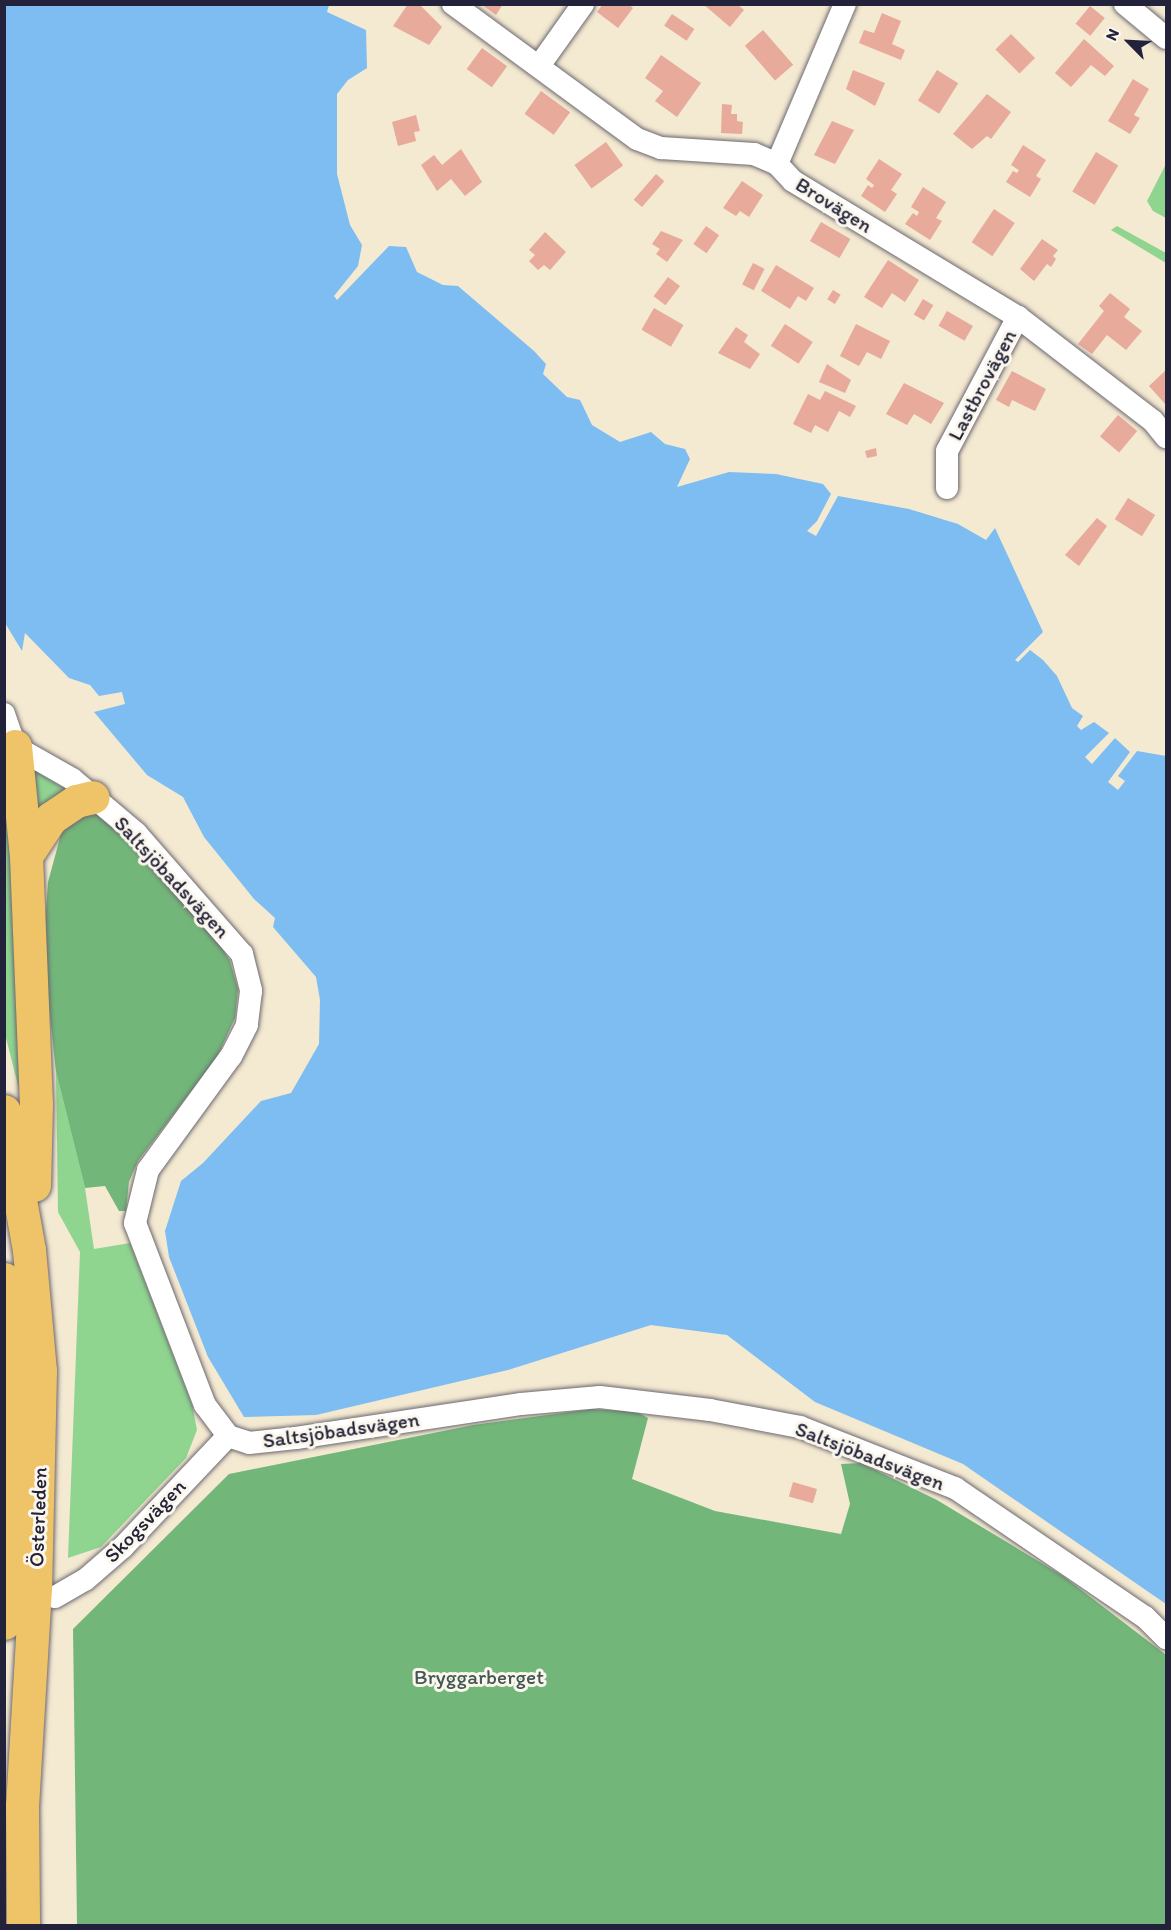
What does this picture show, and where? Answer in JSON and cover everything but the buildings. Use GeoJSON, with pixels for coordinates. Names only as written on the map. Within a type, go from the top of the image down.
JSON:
{"type":"FeatureCollection","features":[{"type":"Feature","properties":{"kind":"highway"},"geometry":{"type":"LineString","coordinates":[[10,744],[26,856],[36,1104],[29,1250]]}},
{"type":"Feature","properties":{"kind":"highway"},"geometry":{"type":"LineString","coordinates":[[26,856],[51,818],[75,801],[93,797]]}},
{"type":"Feature","properties":{"kind":"highway","name":"Österleden"},"geometry":{"type":"LineString","coordinates":[[4,1111],[29,1250],[40,1371],[41,1436],[22,1805],[23,1926]]}},
{"type":"Feature","properties":{"kind":"highway","name":"Österleden"},"geometry":{"type":"LineString","coordinates":[[4,1279],[12,1372],[4,1623]]}},
{"type":"Feature","properties":{"kind":"highway"},"geometry":{"type":"LineString","coordinates":[[4,1339],[12,1372]]}},
{"type":"Feature","properties":{"kind":"street","name":"Brovägen"},"geometry":{"type":"LineString","coordinates":[[453,4],[637,139],[662,148],[754,154],[777,164],[793,181],[1018,317],[1153,421],[1167,437]]}},
{"type":"Feature","properties":{"kind":"street"},"geometry":{"type":"LineString","coordinates":[[539,66],[583,4]]}},
{"type":"Feature","properties":{"kind":"street"},"geometry":{"type":"LineString","coordinates":[[777,164],[845,4]]}},
{"type":"Feature","properties":{"kind":"street"},"geometry":{"type":"LineString","coordinates":[[1125,4],[1167,38]]}},
{"type":"Feature","properties":{"kind":"street","name":"Lastbrovägen"},"geometry":{"type":"LineString","coordinates":[[947,488],[947,451],[1018,317]]}},
{"type":"Feature","properties":{"kind":"street"},"geometry":{"type":"LineString","coordinates":[[4,714],[10,744]]}},
{"type":"Feature","properties":{"kind":"street","name":"Saltsjöbadsvägen"},"geometry":{"type":"LineString","coordinates":[[10,744],[72,779],[136,833],[218,921],[242,954],[251,991],[247,1024],[231,1056],[148,1170],[135,1223],[205,1405],[228,1436],[249,1443],[521,1404],[600,1397],[710,1410],[800,1427],[955,1488],[1145,1617],[1167,1638]]}},
{"type":"Feature","properties":{"kind":"street","name":"Skogsvägen"},"geometry":{"type":"LineString","coordinates":[[55,1597],[85,1580],[123,1547],[228,1436]]}},
{"type":"Feature","properties":{"kind":"green space"},"geometry":{"type":"Polygon","coordinates":[[[1166,164],[1166,218],[1153,211],[1147,201],[1166,164]]]}},
{"type":"Feature","properties":{"kind":"green space"},"geometry":{"type":"Polygon","coordinates":[[[1117,226],[1166,253],[1166,263],[1111,230],[1117,226]]]}},
{"type":"Feature","properties":{"kind":"green space"},"geometry":{"type":"Polygon","coordinates":[[[30,767],[73,794],[33,826],[30,767]]]}},
{"type":"Feature","properties":{"kind":"green space"},"geometry":{"type":"Polygon","coordinates":[[[4,769],[14,872],[22,1101],[5,1034],[4,769]]]}},
{"type":"Feature","properties":{"kind":"green space"},"geometry":{"type":"Polygon","coordinates":[[[89,810],[103,816],[139,850],[212,932],[230,961],[238,989],[235,1018],[217,1057],[138,1161],[129,1182],[126,1211],[119,1211],[105,1186],[85,1188],[56,1072],[43,952],[48,882],[61,834],[76,814],[89,810]]]}},
{"type":"Feature","properties":{"kind":"green space"},"geometry":{"type":"Polygon","coordinates":[[[56,1072],[85,1188],[94,1249],[130,1243],[192,1404],[197,1430],[186,1458],[101,1547],[68,1558],[80,1252],[58,1212],[56,1072]]]}},
{"type":"Feature","properties":{"kind":"green space","name":"Bryggarberget"},"geometry":{"type":"Polygon","coordinates":[[[592,1409],[637,1412],[648,1418],[632,1479],[715,1511],[841,1534],[850,1504],[841,1464],[861,1463],[937,1500],[1063,1576],[1165,1654],[1166,1925],[77,1925],[73,1629],[229,1474],[473,1425],[592,1409]]]}},
{"type":"Feature","properties":{"kind":"water"},"geometry":{"type":"Polygon","coordinates":[[[5,4],[329,5],[327,12],[366,30],[367,68],[348,80],[337,94],[337,174],[350,225],[362,245],[358,266],[334,296],[337,300],[389,246],[406,247],[417,272],[443,285],[458,286],[534,351],[546,364],[543,374],[567,397],[580,400],[592,425],[620,442],[651,432],[665,444],[685,449],[690,459],[677,487],[729,472],[776,474],[823,484],[831,494],[817,521],[807,531],[816,536],[838,496],[909,509],[958,524],[986,540],[995,528],[1043,632],[1015,660],[1018,662],[1030,650],[1043,660],[1057,676],[1072,708],[1083,716],[1077,726],[1081,730],[1094,722],[1109,733],[1085,757],[1092,764],[1115,738],[1130,752],[1108,782],[1118,790],[1125,781],[1118,776],[1137,751],[1166,756],[1166,1604],[963,1464],[815,1402],[727,1335],[651,1325],[508,1370],[316,1415],[244,1417],[208,1357],[169,1257],[165,1231],[181,1181],[203,1163],[261,1101],[291,1093],[319,1044],[320,1000],[316,977],[273,927],[275,918],[254,899],[204,837],[183,797],[147,775],[94,712],[125,704],[122,692],[99,696],[90,685],[69,678],[25,633],[22,651],[5,623],[5,4]]]}}]}
